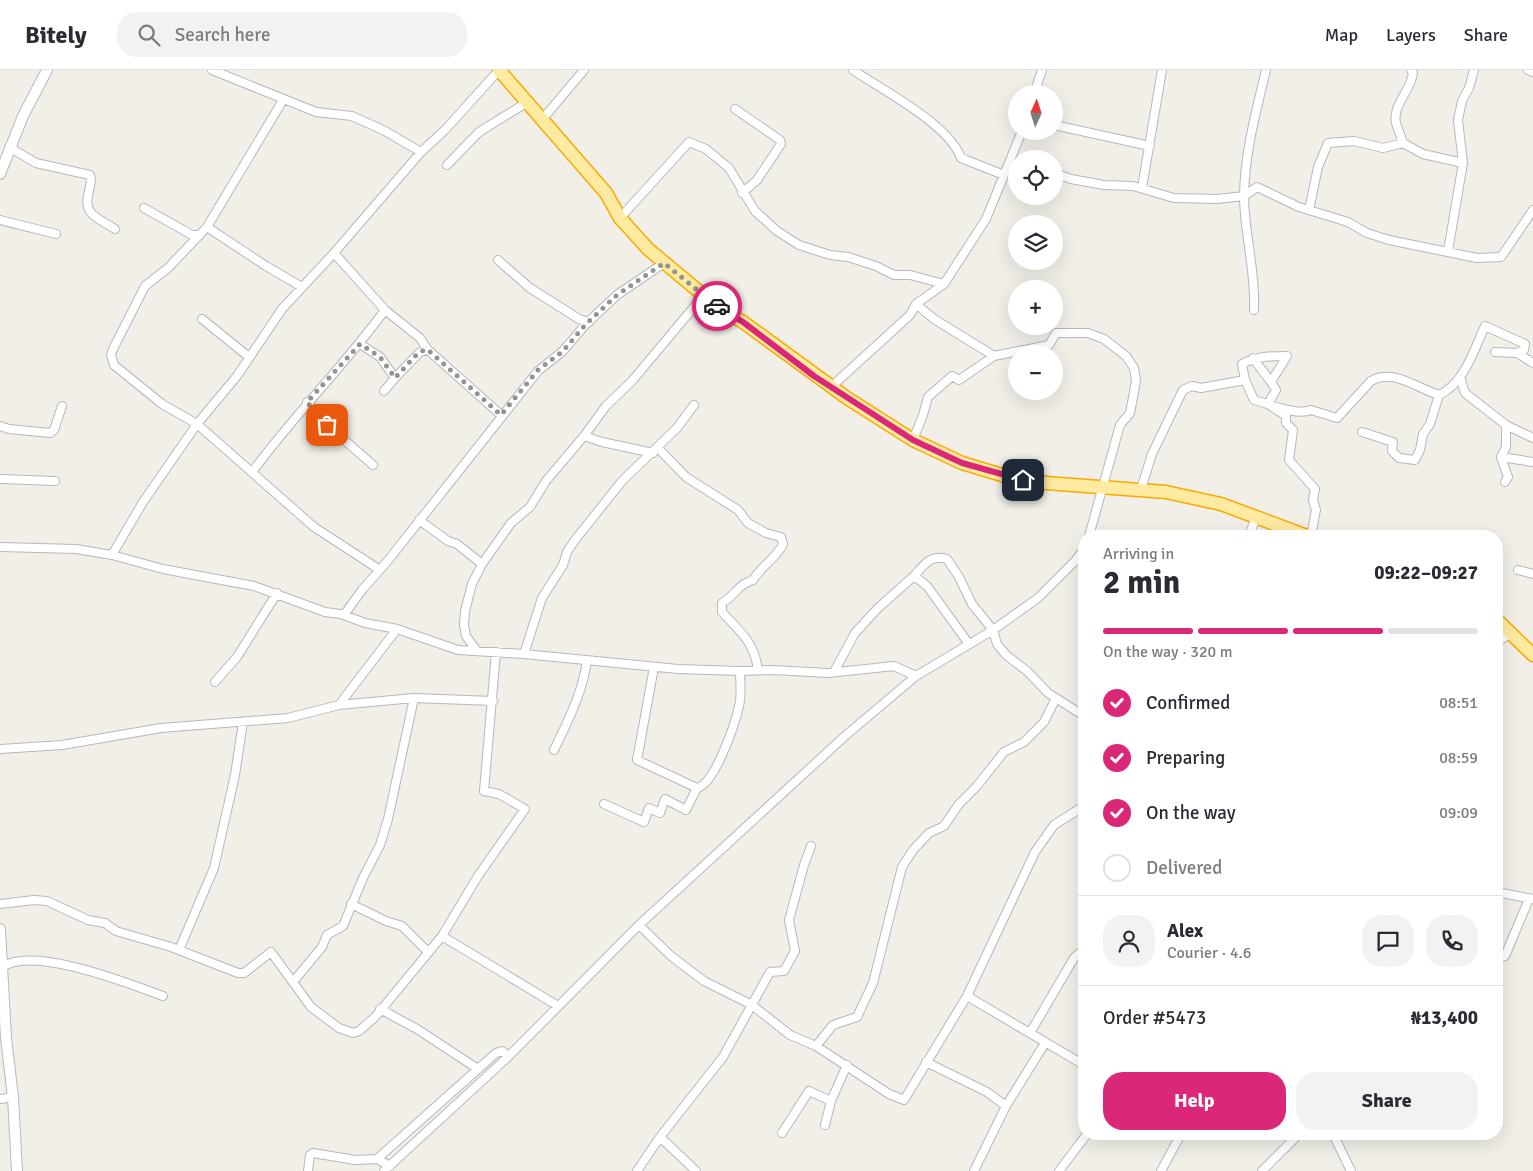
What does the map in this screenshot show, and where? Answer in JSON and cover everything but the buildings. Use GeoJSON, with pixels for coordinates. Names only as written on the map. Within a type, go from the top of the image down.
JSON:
{"type":"FeatureCollection","features":[{"type":"Feature","properties":{"kind":"highway"},"geometry":{"type":"LineString","coordinates":[[499,70],[541,121],[606,193],[620,218],[648,249],[720,309],[743,322],[831,387],[913,440],[962,463],[1002,475],[1046,483],[1141,489],[1192,497],[1292,530]]}},
{"type":"Feature","properties":{"kind":"highway"},"geometry":{"type":"LineString","coordinates":[[1503,626],[1533,655]]}},
{"type":"Feature","properties":{"kind":"main road"},"geometry":{"type":"LineString","coordinates":[[0,174],[9,147],[46,70]]}},
{"type":"Feature","properties":{"kind":"main road"},"geometry":{"type":"LineString","coordinates":[[0,929],[1,968],[6,1038],[13,1097],[17,1171]]}},
{"type":"Feature","properties":{"kind":"street"},"geometry":{"type":"LineString","coordinates":[[212,70],[316,112],[352,116],[385,130],[421,152]]}},
{"type":"Feature","properties":{"kind":"street"},"geometry":{"type":"LineString","coordinates":[[112,555],[143,502],[197,424],[249,357],[282,309],[334,253],[421,152],[445,130],[499,70]]}},
{"type":"Feature","properties":{"kind":"street"},"geometry":{"type":"LineString","coordinates":[[541,121],[584,70]]}},
{"type":"Feature","properties":{"kind":"street"},"geometry":{"type":"LineString","coordinates":[[853,70],[924,115],[958,150],[961,158],[1004,175]]}},
{"type":"Feature","properties":{"kind":"street"},"geometry":{"type":"LineString","coordinates":[[1037,85],[1042,70]]}},
{"type":"Feature","properties":{"kind":"street"},"geometry":{"type":"LineString","coordinates":[[1142,188],[1162,70]]}},
{"type":"Feature","properties":{"kind":"street"},"geometry":{"type":"LineString","coordinates":[[1254,310],[1255,290],[1244,196],[1248,146],[1266,70]]}},
{"type":"Feature","properties":{"kind":"street"},"geometry":{"type":"LineString","coordinates":[[1411,70],[1414,74],[1412,81],[1397,110],[1396,122],[1404,143],[1423,154],[1463,163]]}},
{"type":"Feature","properties":{"kind":"street"},"geometry":{"type":"LineString","coordinates":[[1448,252],[1463,163],[1458,120],[1462,101],[1469,88],[1474,70]]}},
{"type":"Feature","properties":{"kind":"street"},"geometry":{"type":"LineString","coordinates":[[1528,70],[1533,72]]}},
{"type":"Feature","properties":{"kind":"street"},"geometry":{"type":"LineString","coordinates":[[283,100],[207,227],[168,268],[145,286],[111,355],[114,365],[162,404],[197,424],[253,471],[314,528],[380,570]]}},
{"type":"Feature","properties":{"kind":"street"},"geometry":{"type":"LineString","coordinates":[[446,165],[480,132],[526,103]]}},
{"type":"Feature","properties":{"kind":"street"},"geometry":{"type":"LineString","coordinates":[[735,109],[780,140],[781,144],[757,180],[742,193]]}},
{"type":"Feature","properties":{"kind":"street"},"geometry":{"type":"LineString","coordinates":[[1063,127],[1150,146]]}},
{"type":"Feature","properties":{"kind":"street"},"geometry":{"type":"LineString","coordinates":[[1309,210],[1318,167],[1328,143],[1354,141],[1383,148],[1404,143]]}},
{"type":"Feature","properties":{"kind":"street"},"geometry":{"type":"LineString","coordinates":[[620,218],[690,142],[706,150],[729,168],[742,193],[767,224],[799,245],[876,266],[894,275],[910,275],[944,284]]}},
{"type":"Feature","properties":{"kind":"street"},"geometry":{"type":"LineString","coordinates":[[9,147],[36,162],[90,175],[91,181],[85,203],[87,210],[115,229]]}},
{"type":"Feature","properties":{"kind":"street"},"geometry":{"type":"LineString","coordinates":[[831,387],[910,315],[916,304],[944,284],[986,220],[1008,168]]}},
{"type":"Feature","properties":{"kind":"street"},"geometry":{"type":"LineString","coordinates":[[1063,177],[1071,180],[1142,188],[1174,198],[1217,199],[1244,196],[1257,187],[1309,210],[1348,222],[1367,232],[1389,240],[1477,258],[1501,257],[1533,210]]}},
{"type":"Feature","properties":{"kind":"street"},"geometry":{"type":"LineString","coordinates":[[144,208],[192,235],[199,235]]}},
{"type":"Feature","properties":{"kind":"street"},"geometry":{"type":"LineString","coordinates":[[0,220],[56,234]]}},
{"type":"Feature","properties":{"kind":"street"},"geometry":{"type":"LineString","coordinates":[[207,227],[302,287]]}},
{"type":"Feature","properties":{"kind":"street"},"geometry":{"type":"LineString","coordinates":[[334,253],[385,310],[420,338],[427,349],[501,415]]}},
{"type":"Feature","properties":{"kind":"street"},"geometry":{"type":"LineString","coordinates":[[498,260],[530,288],[579,319],[589,322]]}},
{"type":"Feature","properties":{"kind":"street"},"geometry":{"type":"LineString","coordinates":[[344,615],[538,370],[563,351],[589,322],[631,283],[648,276],[664,263]]}},
{"type":"Feature","properties":{"kind":"street"},"geometry":{"type":"LineString","coordinates":[[477,651],[466,636],[464,625],[472,584],[482,564],[511,523],[530,506],[546,481],[584,436],[606,406],[632,380],[704,295]]}},
{"type":"Feature","properties":{"kind":"street"},"geometry":{"type":"LineString","coordinates":[[916,304],[934,319],[994,356]]}},
{"type":"Feature","properties":{"kind":"street"},"geometry":{"type":"LineString","coordinates":[[253,471],[307,402],[360,344],[385,310]]}},
{"type":"Feature","properties":{"kind":"street"},"geometry":{"type":"LineString","coordinates":[[202,320],[249,357]]}},
{"type":"Feature","properties":{"kind":"street"},"geometry":{"type":"LineString","coordinates":[[1362,432],[1393,442],[1392,451],[1399,458],[1415,460],[1420,450],[1422,434],[1430,424],[1439,395],[1451,389],[1460,378],[1485,326],[1525,344],[1524,350],[1517,353],[1495,352]]}},
{"type":"Feature","properties":{"kind":"street"},"geometry":{"type":"LineString","coordinates":[[913,440],[928,398],[952,376],[959,380],[994,356],[1049,345],[1056,333],[1088,333],[1104,339],[1126,356],[1134,368],[1136,381],[1130,413],[1120,426],[1105,487],[1091,530]]}},
{"type":"Feature","properties":{"kind":"street"},"geometry":{"type":"LineString","coordinates":[[360,344],[380,357],[395,378]]}},
{"type":"Feature","properties":{"kind":"street"},"geometry":{"type":"LineString","coordinates":[[384,391],[419,352],[427,349]]}},
{"type":"Feature","properties":{"kind":"street"},"geometry":{"type":"LineString","coordinates":[[1517,353],[1533,363]]}},
{"type":"Feature","properties":{"kind":"street"},"geometry":{"type":"LineString","coordinates":[[1270,382],[1287,356],[1253,358],[1242,364],[1245,380],[1254,400],[1305,412],[1311,410],[1337,418],[1371,381],[1385,375],[1439,395]]}},
{"type":"Feature","properties":{"kind":"street"},"geometry":{"type":"LineString","coordinates":[[1253,358],[1276,390],[1268,404]]}},
{"type":"Feature","properties":{"kind":"street"},"geometry":{"type":"LineString","coordinates":[[1460,378],[1465,393],[1506,425],[1533,438]]}},
{"type":"Feature","properties":{"kind":"street"},"geometry":{"type":"LineString","coordinates":[[1141,489],[1152,454],[1183,390],[1192,386],[1201,388],[1245,380]]}},
{"type":"Feature","properties":{"kind":"street"},"geometry":{"type":"LineString","coordinates":[[307,402],[327,425],[373,465]]}},
{"type":"Feature","properties":{"kind":"street"},"geometry":{"type":"LineString","coordinates":[[524,654],[542,598],[563,565],[567,552],[622,481],[677,428],[694,404]]}},
{"type":"Feature","properties":{"kind":"street"},"geometry":{"type":"LineString","coordinates":[[1268,404],[1286,416],[1286,423],[1294,430],[1289,460],[1315,489],[1313,500],[1316,510],[1311,530]]}},
{"type":"Feature","properties":{"kind":"street"},"geometry":{"type":"LineString","coordinates":[[0,426],[9,429],[50,433],[54,430],[62,406]]}},
{"type":"Feature","properties":{"kind":"street"},"geometry":{"type":"LineString","coordinates":[[1505,482],[1508,477],[1501,457],[1506,447],[1506,425]]}},
{"type":"Feature","properties":{"kind":"street"},"geometry":{"type":"LineString","coordinates":[[584,436],[602,442],[656,450],[686,477],[738,510],[748,523],[766,533],[781,537],[783,544],[778,554],[759,569],[753,580],[742,583],[729,599],[722,603],[722,612],[738,627],[751,645],[758,670]]}},
{"type":"Feature","properties":{"kind":"street"},"geometry":{"type":"LineString","coordinates":[[1501,457],[1531,462],[1533,470]]}},
{"type":"Feature","properties":{"kind":"street"},"geometry":{"type":"LineString","coordinates":[[0,479],[55,481]]}},
{"type":"Feature","properties":{"kind":"street"},"geometry":{"type":"LineString","coordinates":[[1251,530],[1256,517]]}},
{"type":"Feature","properties":{"kind":"street"},"geometry":{"type":"LineString","coordinates":[[419,520],[448,541],[457,544],[482,564]]}},
{"type":"Feature","properties":{"kind":"street"},"geometry":{"type":"LineString","coordinates":[[0,547],[76,550],[112,555],[163,569],[254,586],[325,612],[344,615],[365,623],[396,629],[458,650],[524,654],[654,667],[740,671],[834,672],[894,666],[916,676]]}},
{"type":"Feature","properties":{"kind":"street"},"geometry":{"type":"LineString","coordinates":[[834,672],[855,633],[878,608],[934,557],[946,559],[959,577],[976,609],[992,630],[997,644],[1006,655],[1056,698],[1078,712]]}},
{"type":"Feature","properties":{"kind":"street"},"geometry":{"type":"LineString","coordinates":[[377,1159],[387,1168],[509,1056],[639,925],[845,736],[916,676],[992,630],[1038,598],[1078,558]]}},
{"type":"Feature","properties":{"kind":"street"},"geometry":{"type":"LineString","coordinates":[[1518,570],[1533,574]]}},
{"type":"Feature","properties":{"kind":"street"},"geometry":{"type":"LineString","coordinates":[[914,576],[927,586],[969,644]]}},
{"type":"Feature","properties":{"kind":"street"},"geometry":{"type":"LineString","coordinates":[[215,682],[237,657],[277,593]]}},
{"type":"Feature","properties":{"kind":"street"},"geometry":{"type":"LineString","coordinates":[[339,705],[396,629]]}},
{"type":"Feature","properties":{"kind":"street"},"geometry":{"type":"LineString","coordinates":[[1503,639],[1511,634]]}},
{"type":"Feature","properties":{"kind":"street"},"geometry":{"type":"LineString","coordinates":[[0,904],[34,900],[47,901],[82,918],[105,924],[116,931],[179,950],[229,970],[244,973],[271,952],[311,1007],[326,1020],[353,1032],[359,1031],[376,1016],[442,936],[478,876],[524,809],[499,794],[484,791],[496,652]]}},
{"type":"Feature","properties":{"kind":"street"},"geometry":{"type":"LineString","coordinates":[[554,750],[575,705],[585,676],[588,660]]}},
{"type":"Feature","properties":{"kind":"street"},"geometry":{"type":"LineString","coordinates":[[654,667],[637,760],[697,788]]}},
{"type":"Feature","properties":{"kind":"street"},"geometry":{"type":"LineString","coordinates":[[604,804],[644,822],[649,808],[660,813],[665,799],[686,810],[697,788],[704,785],[709,779],[730,739],[740,705],[740,671]]}},
{"type":"Feature","properties":{"kind":"street"},"geometry":{"type":"LineString","coordinates":[[292,982],[322,947],[327,935],[343,926],[351,904],[384,836],[414,698]]}},
{"type":"Feature","properties":{"kind":"street"},"geometry":{"type":"LineString","coordinates":[[0,749],[62,745],[161,728],[288,718],[339,705],[414,698],[493,701]]}},
{"type":"Feature","properties":{"kind":"street"},"geometry":{"type":"LineString","coordinates":[[816,1046],[833,1026],[857,1017],[873,983],[902,867],[913,850],[930,833],[944,826],[959,804],[977,786],[1004,752],[1024,742],[1044,722],[1056,698]]}},
{"type":"Feature","properties":{"kind":"street"},"geometry":{"type":"LineString","coordinates":[[179,950],[214,868],[235,775],[242,722]]}},
{"type":"Feature","properties":{"kind":"street"},"geometry":{"type":"LineString","coordinates":[[639,925],[671,956],[704,981],[752,1005],[790,1035],[816,1046],[889,1094],[904,1100],[967,996],[1036,852],[1054,825],[1078,810]]}},
{"type":"Feature","properties":{"kind":"street"},"geometry":{"type":"LineString","coordinates":[[637,1171],[660,1137],[724,1057],[770,972],[784,971],[795,951],[789,920],[811,846]]}},
{"type":"Feature","properties":{"kind":"street"},"geometry":{"type":"LineString","coordinates":[[1503,893],[1531,899],[1505,956],[1503,956]]}},
{"type":"Feature","properties":{"kind":"street"},"geometry":{"type":"LineString","coordinates":[[351,904],[386,921],[402,926],[428,952]]}},
{"type":"Feature","properties":{"kind":"street"},"geometry":{"type":"LineString","coordinates":[[442,936],[558,1006]]}},
{"type":"Feature","properties":{"kind":"street"},"geometry":{"type":"LineString","coordinates":[[1030,1033],[1074,958],[1078,954]]}},
{"type":"Feature","properties":{"kind":"street"},"geometry":{"type":"LineString","coordinates":[[1,968],[28,960],[49,960],[163,996]]}},
{"type":"Feature","properties":{"kind":"street"},"geometry":{"type":"LineString","coordinates":[[967,996],[1078,1063]]}},
{"type":"Feature","properties":{"kind":"street"},"geometry":{"type":"LineString","coordinates":[[380,1009],[478,1069]]}},
{"type":"Feature","properties":{"kind":"street"},"geometry":{"type":"LineString","coordinates":[[974,1171],[1006,1106],[1044,1043]]}},
{"type":"Feature","properties":{"kind":"street"},"geometry":{"type":"LineString","coordinates":[[308,1171],[310,1155],[313,1153],[355,1160],[377,1159],[496,1053],[502,1051],[509,1056]]}},
{"type":"Feature","properties":{"kind":"street"},"geometry":{"type":"LineString","coordinates":[[926,1062],[987,1092],[1006,1106]]}},
{"type":"Feature","properties":{"kind":"street"},"geometry":{"type":"LineString","coordinates":[[825,1125],[831,1101],[847,1065]]}},
{"type":"Feature","properties":{"kind":"street"},"geometry":{"type":"LineString","coordinates":[[782,1133],[809,1091],[831,1101]]}},
{"type":"Feature","properties":{"kind":"street"},"geometry":{"type":"LineString","coordinates":[[0,1099],[13,1097]]}},
{"type":"Feature","properties":{"kind":"street"},"geometry":{"type":"LineString","coordinates":[[660,1137],[696,1171]]}},
{"type":"Feature","properties":{"kind":"street"},"geometry":{"type":"LineString","coordinates":[[1059,1171],[1082,1140]]}},
{"type":"Feature","properties":{"kind":"street"},"geometry":{"type":"LineString","coordinates":[[1161,1171],[1178,1140]]}},
{"type":"Feature","properties":{"kind":"street"},"geometry":{"type":"LineString","coordinates":[[1262,1171],[1293,1140]]}},
{"type":"Feature","properties":{"kind":"street"},"geometry":{"type":"LineString","coordinates":[[1336,1140],[1351,1171]]}},
{"type":"Feature","properties":{"kind":"way so far"},"geometry":{"type":"LineString","coordinates":[[327,425],[307,402],[360,344],[380,357],[395,378],[419,352],[427,349],[442,360],[501,415],[538,370],[563,351],[586,324],[617,295],[631,283],[648,276],[664,263],[717,306]]}},
{"type":"Feature","properties":{"kind":"route"},"geometry":{"type":"LineString","coordinates":[[717,306],[743,322],[814,376],[913,440],[962,463],[1023,480]]}}]}
